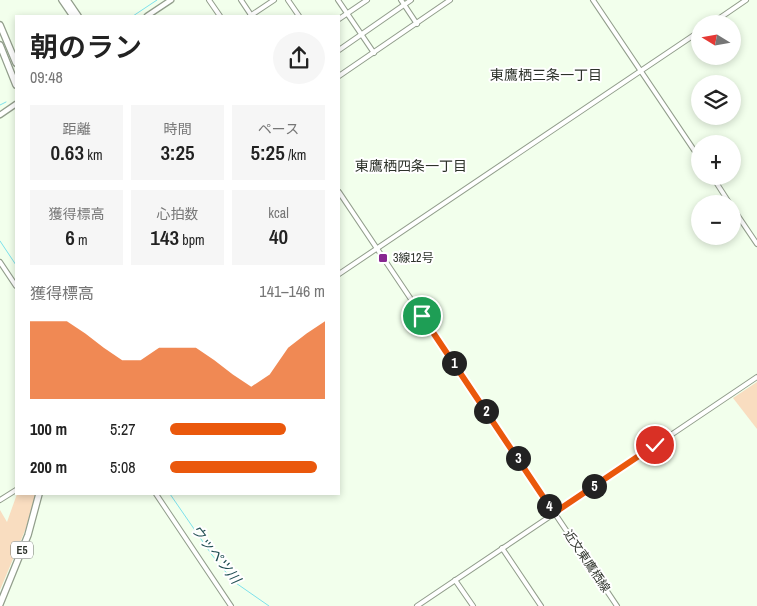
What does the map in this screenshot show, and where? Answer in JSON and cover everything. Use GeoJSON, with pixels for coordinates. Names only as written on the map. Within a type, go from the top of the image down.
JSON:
{"type":"FeatureCollection","features":[{"type":"Feature","properties":{"kind":"highway"},"geometry":{"type":"LineString","coordinates":[[62,0],[72,15]]}},
{"type":"Feature","properties":{"kind":"highway"},"geometry":{"type":"LineString","coordinates":[[67,0],[77,15]]}},
{"type":"Feature","properties":{"kind":"highway"},"geometry":{"type":"LineString","coordinates":[[0,25],[15,62]]}},
{"type":"Feature","properties":{"kind":"highway"},"geometry":{"type":"LineString","coordinates":[[0,45],[15,83]]}},
{"type":"Feature","properties":{"kind":"highway"},"geometry":{"type":"LineString","coordinates":[[0,52],[15,84]]}},
{"type":"Feature","properties":{"kind":"highway","name":"E5"},"geometry":{"type":"LineString","coordinates":[[0,604],[28,534],[39,495]]}},
{"type":"Feature","properties":{"kind":"main road"},"geometry":{"type":"LineString","coordinates":[[148,15],[172,0]]}},
{"type":"Feature","properties":{"kind":"main road"},"geometry":{"type":"LineString","coordinates":[[0,115],[15,105]]}},
{"type":"Feature","properties":{"kind":"street"},"geometry":{"type":"LineString","coordinates":[[209,0],[219,15]]}},
{"type":"Feature","properties":{"kind":"street"},"geometry":{"type":"LineString","coordinates":[[241,0],[250,15]]}},
{"type":"Feature","properties":{"kind":"street"},"geometry":{"type":"LineString","coordinates":[[252,15],[274,0]]}},
{"type":"Feature","properties":{"kind":"street"},"geometry":{"type":"LineString","coordinates":[[288,0],[296,15]]}},
{"type":"Feature","properties":{"kind":"street"},"geometry":{"type":"LineString","coordinates":[[338,0],[374,53]]}},
{"type":"Feature","properties":{"kind":"street"},"geometry":{"type":"LineString","coordinates":[[340,18],[367,0]]}},
{"type":"Feature","properties":{"kind":"street"},"geometry":{"type":"LineString","coordinates":[[340,49],[403,2],[411,0]]}},
{"type":"Feature","properties":{"kind":"street"},"geometry":{"type":"LineString","coordinates":[[340,75],[450,0]]}},
{"type":"Feature","properties":{"kind":"street"},"geometry":{"type":"LineString","coordinates":[[593,0],[691,146]]}},
{"type":"Feature","properties":{"kind":"street"},"geometry":{"type":"LineString","coordinates":[[724,15],[746,0]]}},
{"type":"Feature","properties":{"kind":"street"},"geometry":{"type":"LineString","coordinates":[[403,2],[417,24]]}},
{"type":"Feature","properties":{"kind":"street"},"geometry":{"type":"LineString","coordinates":[[340,273],[691,37]]}},
{"type":"Feature","properties":{"kind":"street","name":"近文東鷹栖線"},"geometry":{"type":"LineString","coordinates":[[340,193],[617,606]]}},
{"type":"Feature","properties":{"kind":"street"},"geometry":{"type":"LineString","coordinates":[[741,220],[757,244]]}},
{"type":"Feature","properties":{"kind":"street"},"geometry":{"type":"LineString","coordinates":[[0,262],[15,284]]}},
{"type":"Feature","properties":{"kind":"street"},"geometry":{"type":"LineString","coordinates":[[417,606],[757,376]]}},
{"type":"Feature","properties":{"kind":"street"},"geometry":{"type":"LineString","coordinates":[[0,500],[15,491]]}},
{"type":"Feature","properties":{"kind":"street"},"geometry":{"type":"LineString","coordinates":[[157,495],[232,606]]}},
{"type":"Feature","properties":{"kind":"street"},"geometry":{"type":"LineString","coordinates":[[502,548],[541,606]]}},
{"type":"Feature","properties":{"kind":"street"},"geometry":{"type":"LineString","coordinates":[[455,580],[473,606]]}},
{"type":"Feature","properties":{"kind":"shaded area"},"geometry":{"type":"Polygon","coordinates":[[[757,382],[757,429],[733,398],[757,382]]]}},
{"type":"Feature","properties":{"kind":"shaded area"},"geometry":{"type":"Polygon","coordinates":[[[17,495],[36,495],[26,528],[0,590],[0,510],[7,522],[17,495]]]}},
{"type":"Feature","properties":{"kind":"waterway","name":"ウッペツ川"},"geometry":{"type":"LineString","coordinates":[[134,15],[157,0]]}},
{"type":"Feature","properties":{"kind":"waterway","name":"ウッペツ川"},"geometry":{"type":"LineString","coordinates":[[0,105],[6,102]]}},
{"type":"Feature","properties":{"kind":"waterway","name":"ウッペツ川"},"geometry":{"type":"LineString","coordinates":[[0,241],[15,264]]}},
{"type":"Feature","properties":{"kind":"waterway","name":"ウッペツ川"},"geometry":{"type":"LineString","coordinates":[[171,495],[212,555],[233,581],[269,606]]}},
{"type":"Feature","properties":{"kind":"place","name":"3線12号"},"geometry":{"type":"Point","coordinates":[383,258]}},
{"type":"Feature","properties":{"kind":"district","name":"東鷹栖三条一丁目"},"geometry":{"type":"Point","coordinates":[546,75]}},
{"type":"Feature","properties":{"kind":"district","name":"東鷹栖四条一丁目"},"geometry":{"type":"Point","coordinates":[411,166]}},
{"type":"Feature","properties":{"kind":"route"},"geometry":{"type":"LineString","coordinates":[[422,316],[554,513],[655,445]]}}]}
